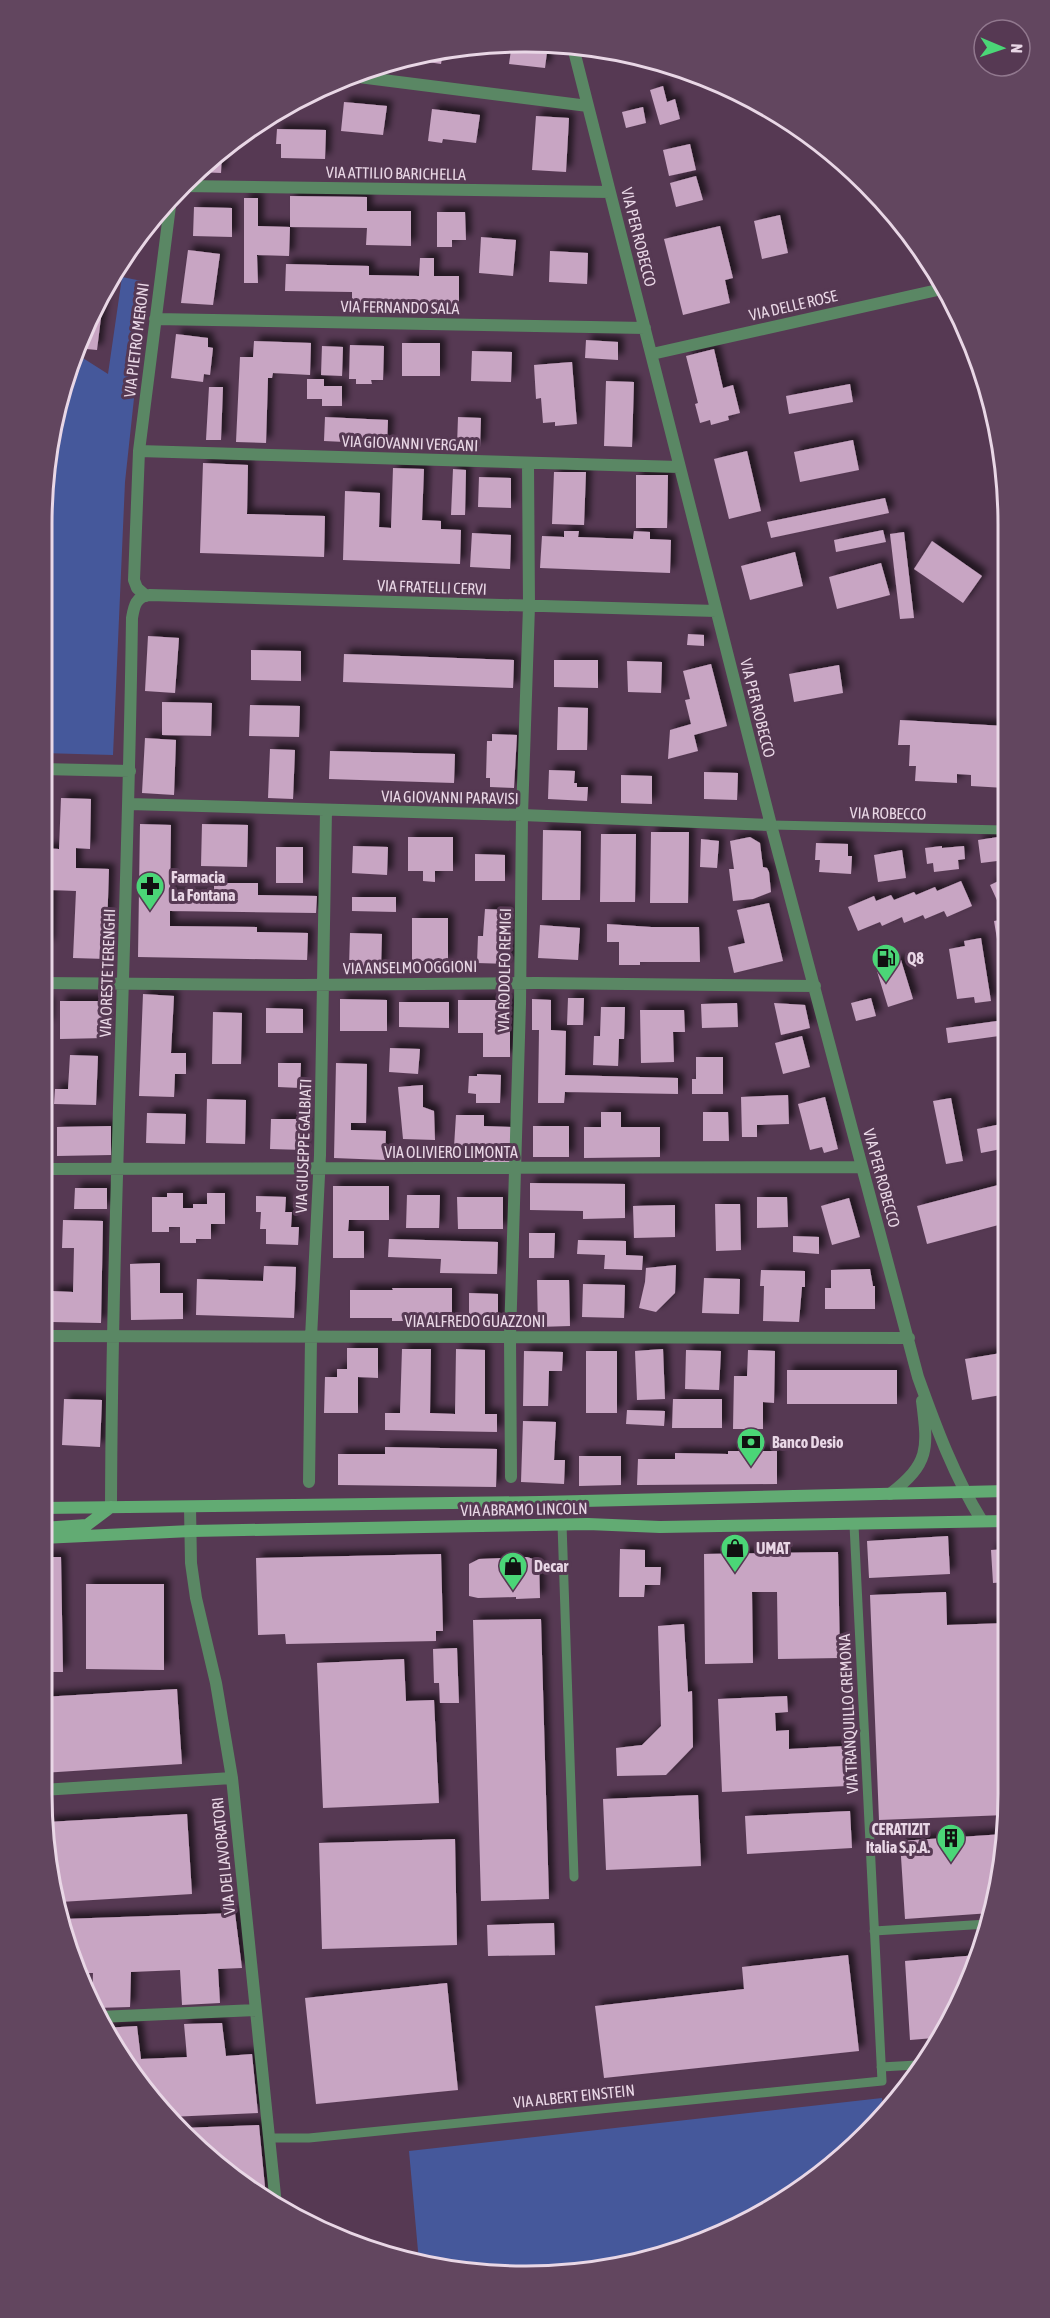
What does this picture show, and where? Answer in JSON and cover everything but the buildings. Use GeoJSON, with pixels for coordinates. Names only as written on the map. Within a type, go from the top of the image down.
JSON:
{"type":"FeatureCollection","features":[{"type":"Feature","properties":{"kind":"main road","name":"VIA ABRAMO LINCOLN"},"geometry":{"type":"LineString","coordinates":[[52,1508],[998,1491]]}},
{"type":"Feature","properties":{"kind":"main road"},"geometry":{"type":"LineString","coordinates":[[52,1527],[87,1525],[111,1507]]}},
{"type":"Feature","properties":{"kind":"main road","name":"VIA ABRAMO LINCOLN"},"geometry":{"type":"LineString","coordinates":[[52,1538],[191,1531],[562,1524],[660,1527],[998,1521]]}},
{"type":"Feature","properties":{"kind":"street","name":"VIA PER ROBECCO"},"geometry":{"type":"LineString","coordinates":[[575,56],[771,825],[918,1377],[926,1433],[921,1464],[907,1481],[890,1494]]}},
{"type":"Feature","properties":{"kind":"street"},"geometry":{"type":"LineString","coordinates":[[371,79],[588,106]]}},
{"type":"Feature","properties":{"kind":"street","name":"VIA ATTILIO BARICHELLA"},"geometry":{"type":"LineString","coordinates":[[196,186],[610,192]]}},
{"type":"Feature","properties":{"kind":"street","name":"VIA PIETRO MERONI"},"geometry":{"type":"LineString","coordinates":[[139,451],[169,214]]}},
{"type":"Feature","properties":{"kind":"street","name":"VIA DELLE ROSE"},"geometry":{"type":"LineString","coordinates":[[652,354],[935,291]]}},
{"type":"Feature","properties":{"kind":"street","name":"VIA FERNANDO SALA"},"geometry":{"type":"LineString","coordinates":[[155,319],[645,328]]}},
{"type":"Feature","properties":{"kind":"street"},"geometry":{"type":"LineString","coordinates":[[139,451],[134,580],[137,588],[146,596]]}},
{"type":"Feature","properties":{"kind":"street","name":"VIA GIOVANNI VERGANI"},"geometry":{"type":"LineString","coordinates":[[139,451],[679,467]]}},
{"type":"Feature","properties":{"kind":"street","name":"VIA RODOLFO REMIGI"},"geometry":{"type":"LineString","coordinates":[[511,1476],[510,1337],[529,606],[528,464]]}},
{"type":"Feature","properties":{"kind":"street","name":"VIA FRATELLI CERVI"},"geometry":{"type":"LineString","coordinates":[[146,596],[716,611]]}},
{"type":"Feature","properties":{"kind":"street","name":"VIA ORESTE TERENGHI"},"geometry":{"type":"LineString","coordinates":[[111,1507],[111,1336],[130,771],[132,618],[138,599],[146,596]]}},
{"type":"Feature","properties":{"kind":"street"},"geometry":{"type":"LineString","coordinates":[[52,769],[130,771]]}},
{"type":"Feature","properties":{"kind":"street","name":"VIA GIOVANNI PARAVISI"},"geometry":{"type":"LineString","coordinates":[[129,804],[522,815],[771,825]]}},
{"type":"Feature","properties":{"kind":"street","name":"VIA GIUSEPPE GALBIATI"},"geometry":{"type":"LineString","coordinates":[[309,1482],[311,1338],[319,1169],[326,810]]}},
{"type":"Feature","properties":{"kind":"street","name":"VIA ANSELMO OGGIONI"},"geometry":{"type":"LineString","coordinates":[[52,983],[323,985],[520,983],[815,987]]}},
{"type":"Feature","properties":{"kind":"street","name":"VIA OLIVIERO LIMONTA"},"geometry":{"type":"LineString","coordinates":[[52,1169],[861,1167]]}},
{"type":"Feature","properties":{"kind":"street","name":"VIA ALFREDO GUAZZONI"},"geometry":{"type":"LineString","coordinates":[[52,1336],[909,1338]]}},
{"type":"Feature","properties":{"kind":"street","name":"VIA PER ROBECCO"},"geometry":{"type":"LineString","coordinates":[[918,1377],[940,1438],[964,1492],[982,1521]]}},
{"type":"Feature","properties":{"kind":"street","name":"VIA DEI LAVORATORI"},"geometry":{"type":"LineString","coordinates":[[190,1506],[191,1563],[196,1598],[216,1683],[232,1778],[275,2194]]}},
{"type":"Feature","properties":{"kind":"street"},"geometry":{"type":"LineString","coordinates":[[52,1789],[232,1778]]}},
{"type":"Feature","properties":{"kind":"street"},"geometry":{"type":"LineString","coordinates":[[109,2017],[256,2010]]}},
{"type":"Feature","properties":{"kind":"lane","name":"VIA ROBECCO"},"geometry":{"type":"LineString","coordinates":[[771,825],[998,830]]}},
{"type":"Feature","properties":{"kind":"lane"},"geometry":{"type":"LineString","coordinates":[[562,1524],[574,1877]]}},
{"type":"Feature","properties":{"kind":"lane","name":"VIA TRANQUILLO CREMONA"},"geometry":{"type":"LineString","coordinates":[[854,1525],[882,2081]]}},
{"type":"Feature","properties":{"kind":"lane"},"geometry":{"type":"LineString","coordinates":[[874,1931],[978,1925]]}},
{"type":"Feature","properties":{"kind":"lane"},"geometry":{"type":"LineString","coordinates":[[881,2067],[911,2065]]}},
{"type":"Feature","properties":{"kind":"lane","name":"VIA ALBERT EINSTEIN"},"geometry":{"type":"LineString","coordinates":[[269,2138],[309,2138],[882,2081]]}},
{"type":"Feature","properties":{"kind":"shaded area"},"geometry":{"type":"Polygon","coordinates":[[[123,277],[142,281],[127,388],[135,389],[125,482],[113,755],[52,753],[52,525],[57,463],[69,403],[83,358],[108,374],[122,279],[123,277]]]}},
{"type":"Feature","properties":{"kind":"shaded area"},"geometry":{"type":"Polygon","coordinates":[[[882,2098],[882,2102],[837,2148],[813,2168],[788,2186],[734,2217],[706,2230],[647,2249],[587,2261],[525,2266],[463,2261],[418,2253],[409,2151],[882,2098]]]}},
{"type":"Feature","properties":{"kind":"place","name":"Farmacia La Fontana"},"geometry":{"type":"Point","coordinates":[150,912]}},
{"type":"Feature","properties":{"kind":"place","name":"Q8"},"geometry":{"type":"Point","coordinates":[886,984]}},
{"type":"Feature","properties":{"kind":"place","name":"Banco Desio"},"geometry":{"type":"Point","coordinates":[751,1468]}},
{"type":"Feature","properties":{"kind":"place","name":"UMAT"},"geometry":{"type":"Point","coordinates":[735,1574]}},
{"type":"Feature","properties":{"kind":"place","name":"Decar"},"geometry":{"type":"Point","coordinates":[513,1592]}},
{"type":"Feature","properties":{"kind":"place","name":"CERATIZIT Italia S.p.A."},"geometry":{"type":"Point","coordinates":[951,1864]}}]}
